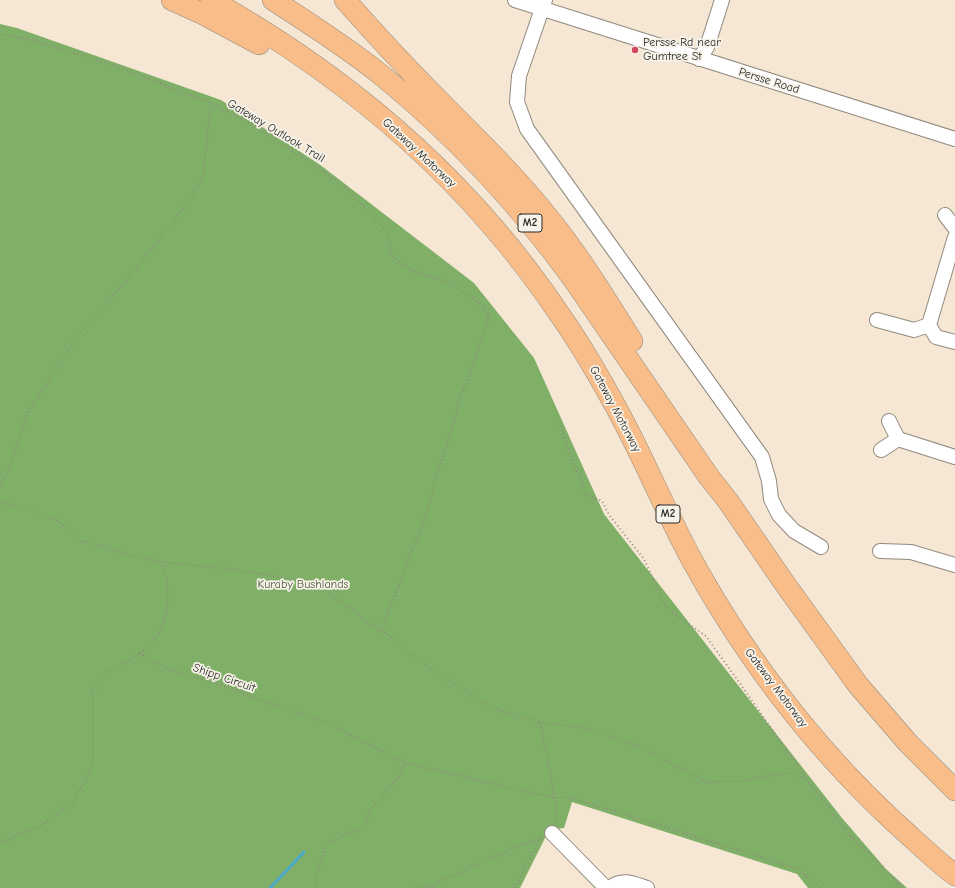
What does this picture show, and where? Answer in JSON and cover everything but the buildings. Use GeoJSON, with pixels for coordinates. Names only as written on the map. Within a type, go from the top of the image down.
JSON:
{"type":"FeatureCollection","features":[{"type":"Feature","properties":{"kind":"highway"},"geometry":{"type":"LineString","coordinates":[[172,0],[244,35],[289,61],[334,90],[354,94]]}},
{"type":"Feature","properties":{"kind":"highway","name":"Gateway Motorway"},"geometry":{"type":"LineString","coordinates":[[211,0],[275,38],[330,75],[354,94],[425,156],[483,216],[560,314],[613,401],[693,562],[746,649],[802,723],[834,761],[895,823],[955,875]]}},
{"type":"Feature","properties":{"kind":"highway","name":"M2"},"geometry":{"type":"LineString","coordinates":[[273,0],[322,32],[379,74],[435,122],[498,185],[555,255],[709,477],[728,501],[785,584],[858,685],[908,743],[955,790]]}},
{"type":"Feature","properties":{"kind":"highway"},"geometry":{"type":"LineString","coordinates":[[347,1],[418,79],[509,172],[549,217],[602,294],[713,467],[728,501]]}},
{"type":"Feature","properties":{"kind":"street","name":"Persse Road"},"geometry":{"type":"LineString","coordinates":[[515,0],[544,4],[699,59],[955,139]]}},
{"type":"Feature","properties":{"kind":"street"},"geometry":{"type":"LineString","coordinates":[[699,59],[707,47],[722,0]]}},
{"type":"Feature","properties":{"kind":"street"},"geometry":{"type":"LineString","coordinates":[[544,4],[519,76],[517,102],[527,129],[762,457],[769,481],[771,499],[779,515],[794,531],[821,547]]}},
{"type":"Feature","properties":{"kind":"street"},"geometry":{"type":"LineString","coordinates":[[945,215],[955,228]]}},
{"type":"Feature","properties":{"kind":"street"},"geometry":{"type":"LineString","coordinates":[[955,237],[929,325],[936,337],[955,342]]}},
{"type":"Feature","properties":{"kind":"street"},"geometry":{"type":"LineString","coordinates":[[877,320],[914,330],[929,325]]}},
{"type":"Feature","properties":{"kind":"street"},"geometry":{"type":"LineString","coordinates":[[889,421],[898,440]]}},
{"type":"Feature","properties":{"kind":"street"},"geometry":{"type":"LineString","coordinates":[[881,450],[898,440],[955,457]]}},
{"type":"Feature","properties":{"kind":"street"},"geometry":{"type":"LineString","coordinates":[[880,551],[911,552],[955,566]]}},
{"type":"Feature","properties":{"kind":"street"},"geometry":{"type":"LineString","coordinates":[[546,836],[607,888],[617,883],[630,882],[647,888]]}},
{"type":"Feature","properties":{"kind":"path","name":"Gateway Outlook Trail"},"geometry":{"type":"LineString","coordinates":[[0,34],[34,40],[124,69],[211,103],[251,124],[347,188],[389,234],[390,253],[402,265],[417,273],[448,281],[482,305],[489,317],[459,403],[426,514],[381,632]]}},
{"type":"Feature","properties":{"kind":"path"},"geometry":{"type":"LineString","coordinates":[[0,487],[30,409],[77,336],[136,269],[192,197],[203,175],[211,103]]}},
{"type":"Feature","properties":{"kind":"path"},"geometry":{"type":"LineString","coordinates":[[559,422],[585,494],[602,501],[609,515],[644,559],[667,609],[706,636],[806,778],[848,833],[903,888]]}},
{"type":"Feature","properties":{"kind":"path"},"geometry":{"type":"LineString","coordinates":[[0,502],[27,508],[58,521],[81,541],[111,550],[162,562],[231,569],[317,583],[381,632],[387,634],[415,658],[490,707],[540,722],[592,729],[642,748],[707,782],[743,781],[788,773],[806,778]]}},
{"type":"Feature","properties":{"kind":"path"},"geometry":{"type":"LineString","coordinates":[[0,843],[40,826],[73,802],[93,766],[93,691],[108,672],[140,653],[154,641],[164,622],[168,599],[167,576],[162,562]]}},
{"type":"Feature","properties":{"kind":"path","name":"Shipp Circuit"},"geometry":{"type":"LineString","coordinates":[[140,653],[158,665],[244,693],[331,725],[405,763],[555,798],[569,797],[798,869],[821,888]]}},
{"type":"Feature","properties":{"kind":"path"},"geometry":{"type":"LineString","coordinates":[[515,888],[557,815],[540,722]]}},
{"type":"Feature","properties":{"kind":"path"},"geometry":{"type":"LineString","coordinates":[[314,888],[326,843],[364,827],[370,811],[400,775],[405,763]]}},
{"type":"Feature","properties":{"kind":"path"},"geometry":{"type":"LineString","coordinates":[[416,888],[429,887],[513,848],[546,836]]}},
{"type":"Feature","properties":{"kind":"green space","name":"Kuraby Bushlands"},"geometry":{"type":"Polygon","coordinates":[[[0,24],[17,28],[221,100],[319,164],[474,283],[534,358],[604,514],[842,818],[886,869],[907,888],[808,888],[797,874],[572,802],[564,828],[549,830],[520,888],[0,888],[0,24]]]}},
{"type":"Feature","properties":{"kind":"waterway"},"geometry":{"type":"LineString","coordinates":[[270,888],[304,852]]}},
{"type":"Feature","properties":{"kind":"place","name":"Persse Rd near Gumtree St"},"geometry":{"type":"Point","coordinates":[635,50]}}]}
